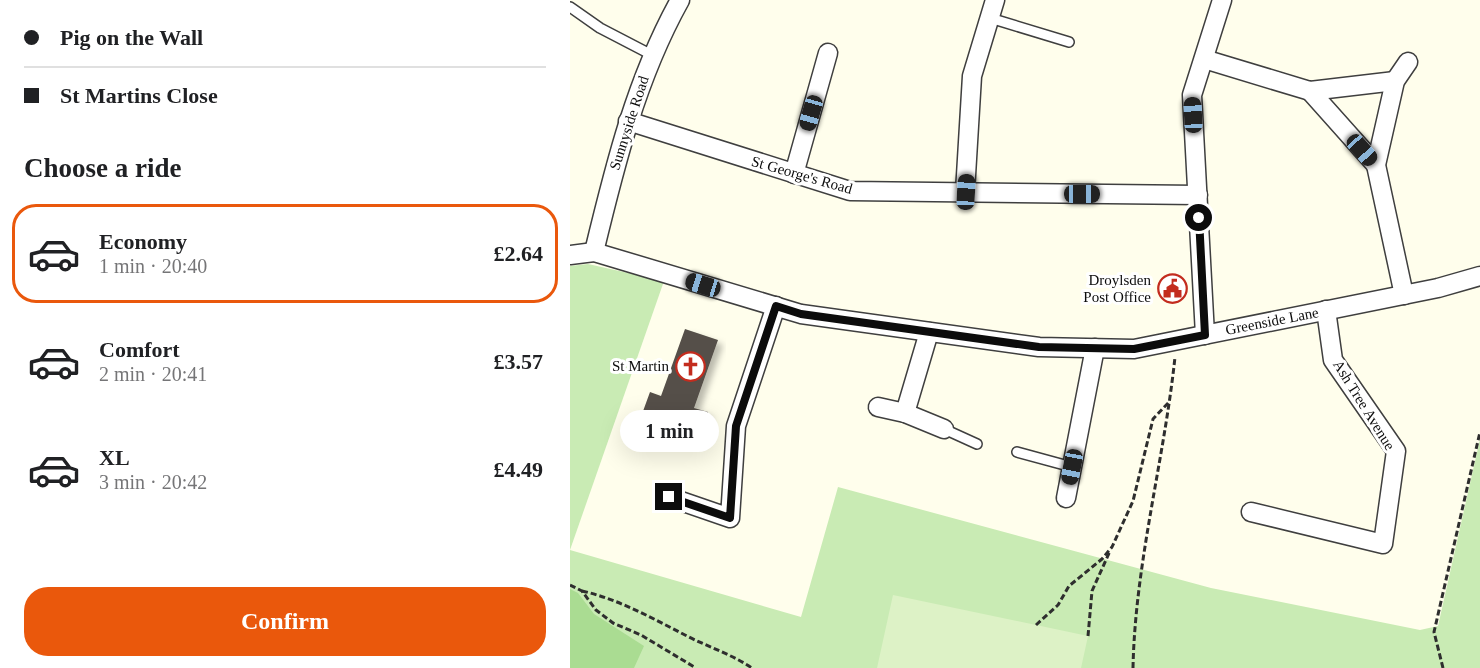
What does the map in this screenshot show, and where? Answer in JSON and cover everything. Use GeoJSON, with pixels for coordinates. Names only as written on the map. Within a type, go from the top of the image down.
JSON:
{"type":"FeatureCollection","features":[{"type":"Feature","properties":{"kind":"street","name":"Sunnyside Road"},"geometry":{"type":"LineString","coordinates":[[594,252],[620,143],[659,38],[680,0]]}},
{"type":"Feature","properties":{"kind":"street"},"geometry":{"type":"LineString","coordinates":[[966,192],[972,76],[995,0]]}},
{"type":"Feature","properties":{"kind":"street"},"geometry":{"type":"LineString","coordinates":[[1205,335],[1192,95],[1222,0]]}},
{"type":"Feature","properties":{"kind":"street"},"geometry":{"type":"LineString","coordinates":[[794,174],[828,53]]}},
{"type":"Feature","properties":{"kind":"street"},"geometry":{"type":"LineString","coordinates":[[1204,58],[1310,92],[1395,81]]}},
{"type":"Feature","properties":{"kind":"street"},"geometry":{"type":"LineString","coordinates":[[1404,295],[1376,165],[1395,81],[1408,62]]}},
{"type":"Feature","properties":{"kind":"street"},"geometry":{"type":"LineString","coordinates":[[1310,92],[1376,165]]}},
{"type":"Feature","properties":{"kind":"street","name":"St George's Road"},"geometry":{"type":"LineString","coordinates":[[628,122],[850,191],[1198,195]]}},
{"type":"Feature","properties":{"kind":"street","name":"Greenside Lane"},"geometry":{"type":"LineString","coordinates":[[570,255],[594,252],[801,314],[1039,347],[1134,349],[1404,295],[1480,276]]}},
{"type":"Feature","properties":{"kind":"street"},"geometry":{"type":"LineString","coordinates":[[669,497],[730,518],[736,426],[776,306]]}},
{"type":"Feature","properties":{"kind":"street","name":"Ash Tree Avenue"},"geometry":{"type":"LineString","coordinates":[[1251,512],[1383,544],[1396,451],[1333,360],[1326,310]]}},
{"type":"Feature","properties":{"kind":"street"},"geometry":{"type":"LineString","coordinates":[[905,413],[929,332]]}},
{"type":"Feature","properties":{"kind":"street"},"geometry":{"type":"LineString","coordinates":[[1066,498],[1095,348]]}},
{"type":"Feature","properties":{"kind":"street"},"geometry":{"type":"LineString","coordinates":[[878,407],[905,413],[944,429]]}},
{"type":"Feature","properties":{"kind":"lane"},"geometry":{"type":"LineString","coordinates":[[570,7],[600,28],[652,55]]}},
{"type":"Feature","properties":{"kind":"lane"},"geometry":{"type":"LineString","coordinates":[[990,18],[1069,42]]}},
{"type":"Feature","properties":{"kind":"lane"},"geometry":{"type":"LineString","coordinates":[[944,429],[977,444]]}},
{"type":"Feature","properties":{"kind":"lane"},"geometry":{"type":"LineString","coordinates":[[1017,452],[1072,467]]}},
{"type":"Feature","properties":{"kind":"path"},"geometry":{"type":"LineString","coordinates":[[1133,668],[1138,601],[1170,401],[1176,341]]}},
{"type":"Feature","properties":{"kind":"path"},"geometry":{"type":"LineString","coordinates":[[1088,636],[1092,591],[1134,501],[1153,419],[1170,401]]}},
{"type":"Feature","properties":{"kind":"path"},"geometry":{"type":"LineString","coordinates":[[1443,668],[1434,632],[1480,432]]}},
{"type":"Feature","properties":{"kind":"path"},"geometry":{"type":"LineString","coordinates":[[1036,625],[1058,605],[1069,586],[1102,559],[1112,547]]}},
{"type":"Feature","properties":{"kind":"path"},"geometry":{"type":"LineString","coordinates":[[570,585],[582,591],[606,596],[624,607],[668,624],[752,668]]}},
{"type":"Feature","properties":{"kind":"path"},"geometry":{"type":"LineString","coordinates":[[582,591],[596,610],[614,623],[696,668]]}},
{"type":"Feature","properties":{"kind":"green space"},"geometry":{"type":"Polygon","coordinates":[[[588,264],[664,281],[570,550],[570,266],[588,264]]]}},
{"type":"Feature","properties":{"kind":"green space"},"geometry":{"type":"Polygon","coordinates":[[[1480,439],[1480,668],[570,668],[570,550],[801,617],[838,487],[1211,588],[1420,630],[1438,626],[1480,439]]]}},
{"type":"Feature","properties":{"kind":"green space"},"geometry":{"type":"Polygon","coordinates":[[[570,589],[578,593],[594,614],[644,646],[634,668],[570,668],[570,589]]]}},
{"type":"Feature","properties":{"kind":"green space"},"geometry":{"type":"Polygon","coordinates":[[[893,595],[1088,636],[1081,668],[877,668],[893,595]]]}},
{"type":"Feature","properties":{"kind":"building","name":"St Martin"},"geometry":{"type":"Polygon","coordinates":[[[685,329],[718,340],[694,408],[708,412],[701,434],[642,414],[650,392],[661,396],[685,329]]]}},
{"type":"Feature","properties":{"kind":"place","name":"Droylsden Post Office"},"geometry":{"type":"Point","coordinates":[1172,289]}},
{"type":"Feature","properties":{"kind":"place","name":"St Martin"},"geometry":{"type":"Point","coordinates":[690,366]}},
{"type":"Feature","properties":{"kind":"route"},"geometry":{"type":"LineString","coordinates":[[669,497],[730,518],[736,426],[776,306],[801,314],[1039,347],[1134,349],[1205,335],[1199,218]]}}]}
